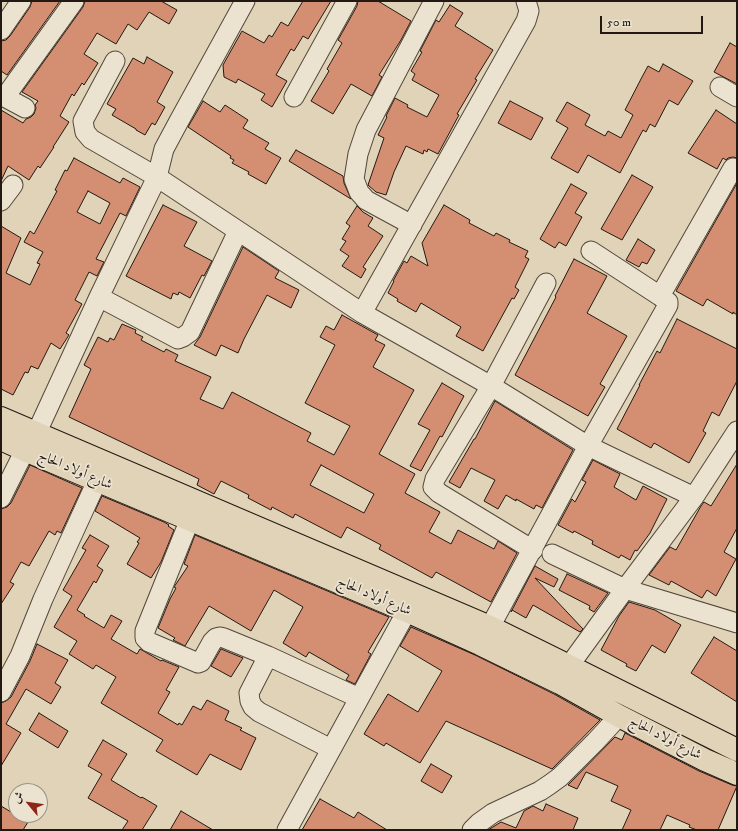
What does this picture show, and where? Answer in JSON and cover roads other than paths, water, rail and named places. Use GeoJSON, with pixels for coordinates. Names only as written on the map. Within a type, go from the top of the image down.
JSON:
{"type":"FeatureCollection","features":[{"type":"Feature","properties":{"kind":"main road","name":"شارع أولاد الحاج"},"geometry":{"type":"LineString","coordinates":[[1,418],[31,442],[97,481],[190,519],[410,603],[490,627],[737,750]]}},
{"type":"Feature","properties":{"kind":"main road","name":"شارع أولاد الحاج"},"geometry":{"type":"LineString","coordinates":[[1,439],[31,442],[410,603],[480,644],[553,679],[620,716],[736,775]]}},
{"type":"Feature","properties":{"kind":"street"},"geometry":{"type":"LineString","coordinates":[[25,108],[3,96],[74,1]]}},
{"type":"Feature","properties":{"kind":"street"},"geometry":{"type":"LineString","coordinates":[[1,498],[31,442],[157,177],[164,149],[246,1]]}},
{"type":"Feature","properties":{"kind":"street"},"geometry":{"type":"LineString","coordinates":[[294,97],[347,1]]}},
{"type":"Feature","properties":{"kind":"street"},"geometry":{"type":"LineString","coordinates":[[412,225],[366,200],[359,192],[354,179],[358,154],[366,130],[434,1]]}},
{"type":"Feature","properties":{"kind":"street"},"geometry":{"type":"LineString","coordinates":[[362,314],[526,21],[529,12],[526,1]]}},
{"type":"Feature","properties":{"kind":"street"},"geometry":{"type":"LineString","coordinates":[[1,30],[20,2]]}},
{"type":"Feature","properties":{"kind":"street"},"geometry":{"type":"LineString","coordinates":[[115,61],[83,121],[85,132],[91,139],[157,177],[362,314],[491,386],[588,446],[694,497]]}},
{"type":"Feature","properties":{"kind":"street"},"geometry":{"type":"LineString","coordinates":[[720,87],[737,97]]}},
{"type":"Feature","properties":{"kind":"street"},"geometry":{"type":"LineString","coordinates":[[660,296],[733,168]]}},
{"type":"Feature","properties":{"kind":"street"},"geometry":{"type":"LineString","coordinates":[[1,201],[13,185]]}},
{"type":"Feature","properties":{"kind":"street"},"geometry":{"type":"LineString","coordinates":[[99,297],[178,339],[184,337],[190,332],[238,231]]}},
{"type":"Feature","properties":{"kind":"street"},"geometry":{"type":"LineString","coordinates":[[490,627],[588,446],[668,305],[668,302],[660,296],[591,251]]}},
{"type":"Feature","properties":{"kind":"street"},"geometry":{"type":"LineString","coordinates":[[533,550],[439,493],[433,487],[435,479],[491,386],[546,283]]}},
{"type":"Feature","properties":{"kind":"street"},"geometry":{"type":"LineString","coordinates":[[569,666],[694,497],[737,431]]}},
{"type":"Feature","properties":{"kind":"street"},"geometry":{"type":"LineString","coordinates":[[1,692],[20,656],[43,599],[97,481]]}},
{"type":"Feature","properties":{"kind":"street"},"geometry":{"type":"LineString","coordinates":[[190,519],[145,631],[145,638],[149,642],[198,663],[201,662],[212,642],[216,638],[220,637],[268,656],[359,698]]}},
{"type":"Feature","properties":{"kind":"street"},"geometry":{"type":"LineString","coordinates":[[552,554],[625,589],[737,623]]}},
{"type":"Feature","properties":{"kind":"street"},"geometry":{"type":"LineString","coordinates":[[287,830],[410,603]]}},
{"type":"Feature","properties":{"kind":"street"},"geometry":{"type":"LineString","coordinates":[[268,656],[249,693],[250,701],[253,707],[259,712],[331,749]]}},
{"type":"Feature","properties":{"kind":"street"},"geometry":{"type":"LineString","coordinates":[[472,830],[493,813],[540,791],[549,785],[575,762],[620,716]]}}]}
